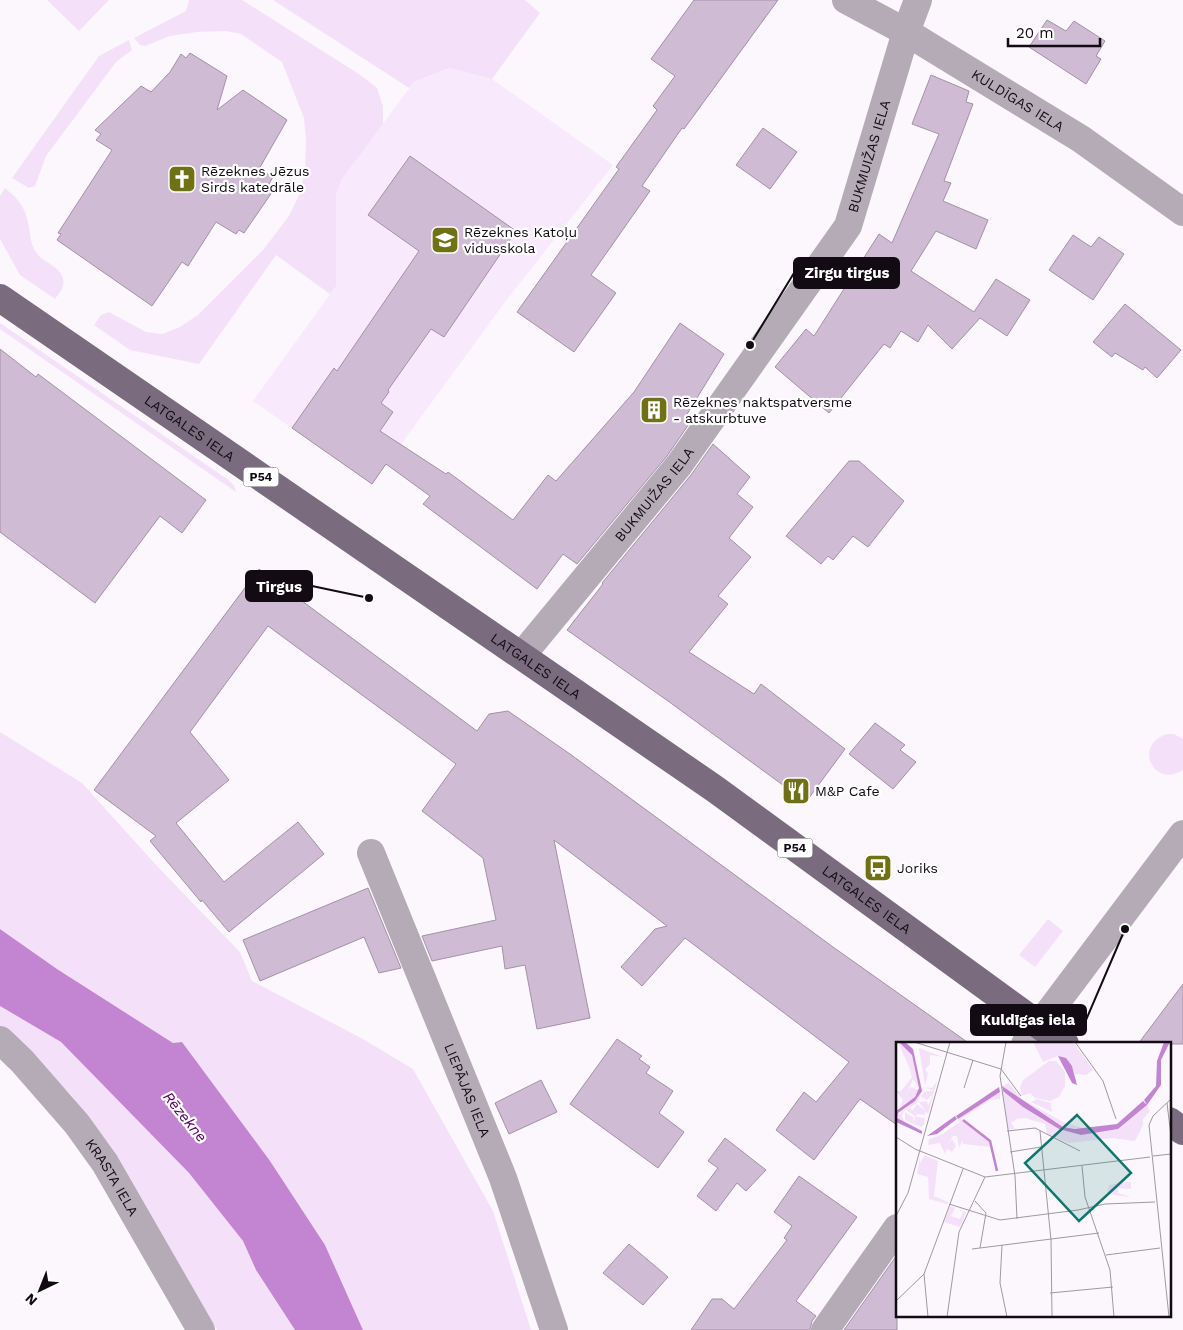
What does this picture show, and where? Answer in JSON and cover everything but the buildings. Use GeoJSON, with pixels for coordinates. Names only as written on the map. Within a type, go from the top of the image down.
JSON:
{"type":"FeatureCollection","features":[{"type":"Feature","properties":{"kind":"main road","name":"LATGALES IELA"},"geometry":{"type":"LineString","coordinates":[[0,298],[715,790],[1032,1034],[1058,1042]]}},
{"type":"Feature","properties":{"kind":"main road"},"geometry":{"type":"LineString","coordinates":[[1170,1122],[1183,1131]]}},
{"type":"Feature","properties":{"kind":"street","name":"KULDĪGAS IELA"},"geometry":{"type":"LineString","coordinates":[[846,0],[906,32],[1081,138],[1183,212]]}},
{"type":"Feature","properties":{"kind":"street","name":"BUKMUIŽAS IELA"},"geometry":{"type":"LineString","coordinates":[[522,656],[679,465],[848,226],[906,32],[918,0]]}},
{"type":"Feature","properties":{"kind":"street"},"geometry":{"type":"LineString","coordinates":[[1032,1034],[1183,834]]}},
{"type":"Feature","properties":{"kind":"street","name":"LIEPĀJAS IELA"},"geometry":{"type":"LineString","coordinates":[[371,853],[503,1178],[554,1330]]}},
{"type":"Feature","properties":{"kind":"street","name":"KRASTA IELA"},"geometry":{"type":"LineString","coordinates":[[0,1040],[22,1060],[77,1124],[105,1163],[201,1330]]}},
{"type":"Feature","properties":{"kind":"street"},"geometry":{"type":"LineString","coordinates":[[825,1330],[896,1229]]}},
{"type":"Feature","properties":{"kind":"shaded area"},"geometry":{"type":"Polygon","coordinates":[[[47,0],[109,0],[79,31],[47,0]]]}},
{"type":"Feature","properties":{"kind":"shaded area"},"geometry":{"type":"Polygon","coordinates":[[[189,0],[242,0],[359,74],[377,88],[383,106],[383,124],[342,179],[336,194],[336,286],[330,294],[276,255],[199,364],[130,350],[94,325],[101,315],[109,312],[146,332],[162,334],[180,327],[198,315],[263,250],[289,216],[300,193],[305,170],[306,141],[304,118],[282,62],[241,34],[226,31],[197,32],[170,36],[145,46],[140,45],[134,38],[186,11],[189,0]]]}},
{"type":"Feature","properties":{"kind":"shaded area"},"geometry":{"type":"Polygon","coordinates":[[[273,0],[525,0],[540,13],[492,79],[449,68],[414,82],[409,88],[273,0]]]}},
{"type":"Feature","properties":{"kind":"shaded area"},"geometry":{"type":"Polygon","coordinates":[[[129,40],[132,50],[116,62],[46,156],[35,186],[29,188],[12,178],[99,56],[129,40]]]}},
{"type":"Feature","properties":{"kind":"shaded area","name":"Rēzeknes Katoļu vidusskola"},"geometry":{"type":"Polygon","coordinates":[[[449,68],[492,79],[613,165],[505,302],[372,484],[253,401],[336,286],[336,194],[342,179],[414,82],[449,68]]]}},
{"type":"Feature","properties":{"kind":"shaded area"},"geometry":{"type":"Polygon","coordinates":[[[5,188],[23,208],[35,250],[39,256],[55,267],[61,274],[63,285],[55,299],[20,275],[0,239],[0,196],[5,188]]]}},
{"type":"Feature","properties":{"kind":"shaded area"},"geometry":{"type":"Polygon","coordinates":[[[0,323],[227,479],[234,485],[236,492],[0,329],[0,323]]]}},
{"type":"Feature","properties":{"kind":"shaded area"},"geometry":{"type":"Polygon","coordinates":[[[0,732],[82,783],[157,866],[240,952],[252,981],[363,1039],[413,1069],[493,1211],[531,1330],[363,1330],[325,1245],[182,1042],[173,1043],[57,969],[0,929],[0,732]]]}},
{"type":"Feature","properties":{"kind":"shaded area"},"geometry":{"type":"Polygon","coordinates":[[[1167,734],[1174,734],[1183,739],[1183,770],[1173,774],[1163,774],[1156,770],[1151,763],[1149,755],[1156,739],[1167,734]]]}},
{"type":"Feature","properties":{"kind":"shaded area"},"geometry":{"type":"Polygon","coordinates":[[[1048,919],[1063,931],[1035,967],[1019,955],[1048,919]]]}},
{"type":"Feature","properties":{"kind":"shaded area"},"geometry":{"type":"Polygon","coordinates":[[[0,1006],[61,1042],[189,1173],[243,1241],[256,1270],[295,1330],[217,1330],[108,1144],[71,1095],[0,1026],[0,1006]]]}},
{"type":"Feature","properties":{"kind":"water","name":"Rēzekne"},"geometry":{"type":"Polygon","coordinates":[[[0,929],[57,969],[173,1043],[182,1042],[270,1161],[325,1245],[363,1330],[295,1330],[256,1270],[243,1241],[189,1173],[61,1042],[0,1006],[0,929]]]}},
{"type":"Feature","properties":{"kind":"place","name":"Rēzeknes Jēzus Sirds katedrāle"},"geometry":{"type":"Point","coordinates":[182,179]}},
{"type":"Feature","properties":{"kind":"place","name":"Rēzeknes Katoļu vidusskola"},"geometry":{"type":"Point","coordinates":[445,240]}},
{"type":"Feature","properties":{"kind":"place","name":"Zirgu tirgus"},"geometry":{"type":"Point","coordinates":[750,345]}},
{"type":"Feature","properties":{"kind":"place","name":"Rēzeknes naktspatversme - atskurbtuve"},"geometry":{"type":"Point","coordinates":[654,410]}},
{"type":"Feature","properties":{"kind":"place","name":"Tirgus"},"geometry":{"type":"Point","coordinates":[369,598]}},
{"type":"Feature","properties":{"kind":"place","name":"M&P Cafe"},"geometry":{"type":"Point","coordinates":[796,791]}},
{"type":"Feature","properties":{"kind":"place","name":"Joriks"},"geometry":{"type":"Point","coordinates":[878,868]}},
{"type":"Feature","properties":{"kind":"place","name":"Kuldīgas iela"},"geometry":{"type":"Point","coordinates":[1125,929]}}]}
